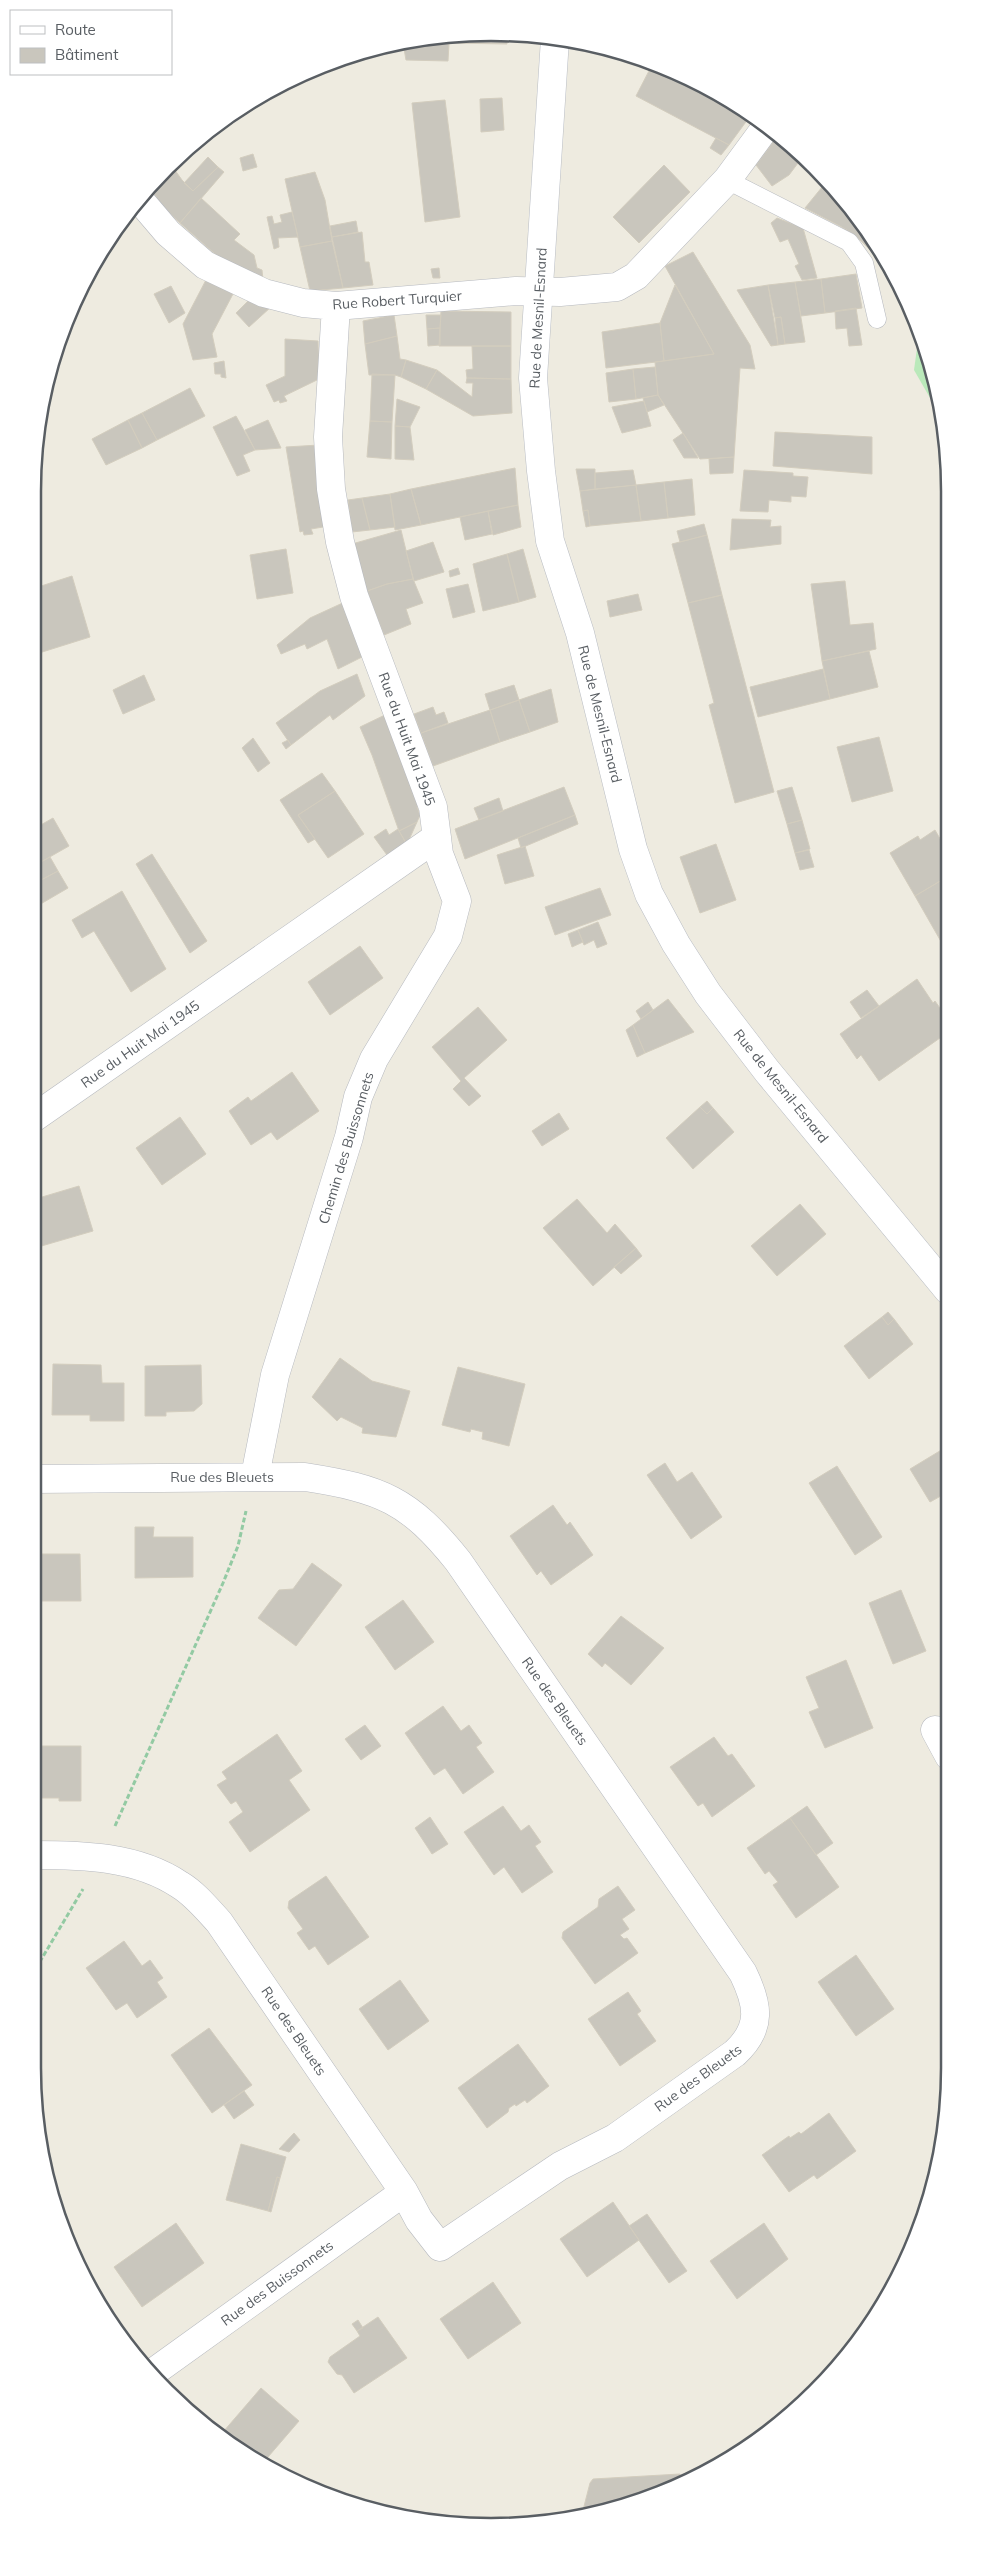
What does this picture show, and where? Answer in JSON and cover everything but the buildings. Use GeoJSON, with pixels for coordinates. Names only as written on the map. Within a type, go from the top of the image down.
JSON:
{"type":"FeatureCollection","features":[{"type":"Feature","properties":{"kind":"street","name":"Rue de Mesnil-Esnard"},"geometry":{"type":"LineString","coordinates":[[555,46],[533,378],[541,471],[550,541],[572,605],[633,850],[649,894],[676,944],[708,994],[773,1078],[941,1282]]}},
{"type":"Feature","properties":{"kind":"street","name":"Rue Robert Turquier"},"geometry":{"type":"LineString","coordinates":[[144,205],[168,233],[205,265],[264,293],[303,303],[336,306],[539,290],[560,292],[617,287],[636,276],[727,180],[762,132]]}},
{"type":"Feature","properties":{"kind":"street","name":"Rue du Huit Mai 1945"},"geometry":{"type":"LineString","coordinates":[[41,1113],[437,837],[432,807],[354,596],[340,542],[331,489],[328,438],[336,306]]}},
{"type":"Feature","properties":{"kind":"street","name":"Chemin des Buissonnets"},"geometry":{"type":"LineString","coordinates":[[255,1476],[275,1375],[349,1137],[358,1097],[374,1058],[448,936],[457,901],[439,854],[437,837]]}},
{"type":"Feature","properties":{"kind":"street","name":"Rue des Bleuets"},"geometry":{"type":"LineString","coordinates":[[41,1479],[305,1477],[343,1483],[378,1492],[410,1510],[434,1532],[463,1569],[744,1973],[754,1995],[756,2014],[752,2031],[745,2043],[735,2053],[614,2138],[560,2166],[440,2247],[419,2220],[404,2192],[219,1922],[182,1886],[159,1872],[100,1858],[41,1855]]}},
{"type":"Feature","properties":{"kind":"street"},"geometry":{"type":"LineString","coordinates":[[935,1730],[941,1741]]}},
{"type":"Feature","properties":{"kind":"street","name":"Rue des Buissonnets"},"geometry":{"type":"LineString","coordinates":[[157,2369],[404,2192]]}},
{"type":"Feature","properties":{"kind":"lane"},"geometry":{"type":"LineString","coordinates":[[727,180],[849,242],[864,263],[877,319]]}},
{"type":"Feature","properties":{"kind":"path"},"geometry":{"type":"LineString","coordinates":[[100,1858],[223,1583],[238,1546],[246,1510]]}},
{"type":"Feature","properties":{"kind":"path"},"geometry":{"type":"LineString","coordinates":[[41,1960],[80,1896]]}},
{"type":"Feature","properties":{"kind":"green space"},"geometry":{"type":"Polygon","coordinates":[[[917,347],[931,400],[914,370],[917,347]]]}}]}
